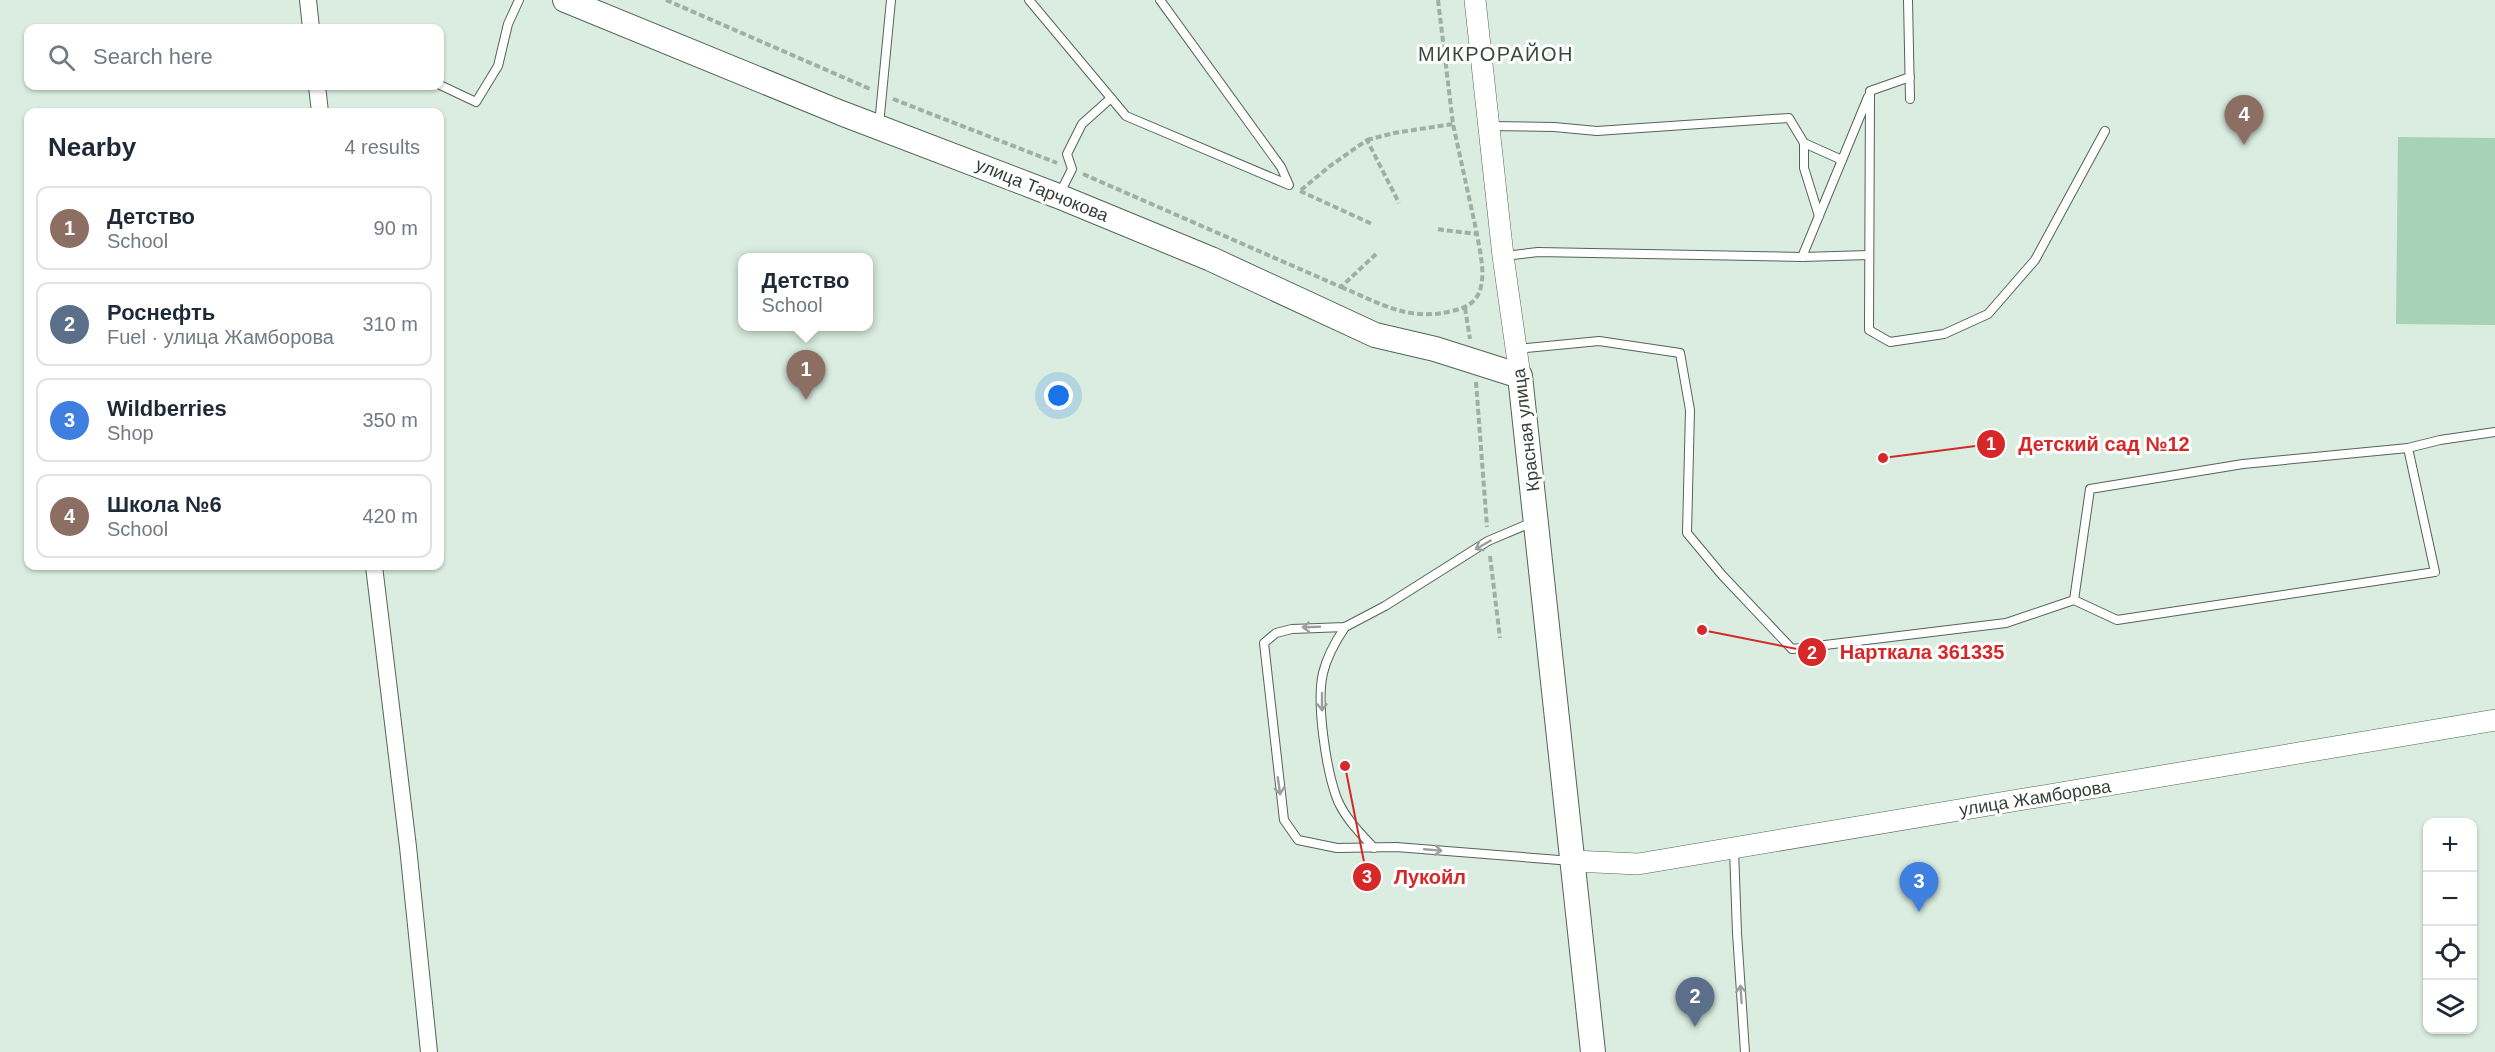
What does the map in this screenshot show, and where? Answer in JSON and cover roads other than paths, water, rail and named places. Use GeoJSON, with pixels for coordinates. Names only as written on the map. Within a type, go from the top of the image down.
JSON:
{"type":"FeatureCollection","features":[{"type":"Feature","properties":{"kind":"main road","name":"улица Тарчокова"},"geometry":{"type":"LineString","coordinates":[[565,0],[597,9],[879,127],[1058,196],[1210,259],[1375,335],[1435,349],[1520,376]]}},
{"type":"Feature","properties":{"kind":"main road","name":"Красная улица"},"geometry":{"type":"LineString","coordinates":[[1520,376],[1593,1052]]}},
{"type":"Feature","properties":{"kind":"street"},"geometry":{"type":"LineString","coordinates":[[308,0],[311,24]]}},
{"type":"Feature","properties":{"kind":"street","name":"Красная улица"},"geometry":{"type":"LineString","coordinates":[[1475,0],[1503,256],[1520,376]]}},
{"type":"Feature","properties":{"kind":"street"},"geometry":{"type":"LineString","coordinates":[[317,90],[320,108]]}},
{"type":"Feature","properties":{"kind":"street"},"geometry":{"type":"LineString","coordinates":[[374,570],[408,847],[429,1052]]}},
{"type":"Feature","properties":{"kind":"street","name":"улица Жамборова"},"geometry":{"type":"LineString","coordinates":[[1573,861],[1638,864],[2495,720]]}},
{"type":"Feature","properties":{"kind":"lane"},"geometry":{"type":"LineString","coordinates":[[444,87],[476,102],[498,66],[508,24],[519,0]]}},
{"type":"Feature","properties":{"kind":"lane"},"geometry":{"type":"LineString","coordinates":[[879,127],[880,94],[891,0]]}},
{"type":"Feature","properties":{"kind":"lane"},"geometry":{"type":"LineString","coordinates":[[1029,0],[1126,116],[1289,185],[1281,167],[1160,0]]}},
{"type":"Feature","properties":{"kind":"lane"},"geometry":{"type":"LineString","coordinates":[[1908,0],[1910,99]]}},
{"type":"Feature","properties":{"kind":"lane"},"geometry":{"type":"LineString","coordinates":[[1802,257],[1870,91],[1910,77]]}},
{"type":"Feature","properties":{"kind":"lane"},"geometry":{"type":"LineString","coordinates":[[1870,91],[1869,330],[1890,342],[1944,334],[1988,315],[2035,260],[2104,131]]}},
{"type":"Feature","properties":{"kind":"lane"},"geometry":{"type":"LineString","coordinates":[[1058,196],[1072,169],[1068,154],[1082,124],[1111,98]]}},
{"type":"Feature","properties":{"kind":"lane"},"geometry":{"type":"LineString","coordinates":[[1488,126],[1554,127],[1597,131],[1790,118],[1804,143],[1804,168],[1819,216]]}},
{"type":"Feature","properties":{"kind":"lane"},"geometry":{"type":"LineString","coordinates":[[1804,143],[1842,160]]}},
{"type":"Feature","properties":{"kind":"lane"},"geometry":{"type":"LineString","coordinates":[[1503,256],[1538,252],[1802,257],[1869,255]]}},
{"type":"Feature","properties":{"kind":"lane"},"geometry":{"type":"LineString","coordinates":[[1516,349],[1599,341],[1680,353],[1690,410],[1687,533],[1792,649],[2006,623],[2074,600],[2117,620],[2435,572],[2408,448]]}},
{"type":"Feature","properties":{"kind":"lane"},"geometry":{"type":"LineString","coordinates":[[2074,600],[2090,489],[2242,464],[2408,448],[2440,440],[2495,432]]}},
{"type":"Feature","properties":{"kind":"lane"},"geometry":{"type":"LineString","coordinates":[[1536,520],[1488,541],[1385,606],[1345,627],[1292,629],[1276,633],[1264,643],[1277,769],[1284,820],[1298,840],[1337,848],[1396,847],[1573,861]]}},
{"type":"Feature","properties":{"kind":"lane"},"geometry":{"type":"LineString","coordinates":[[1345,627],[1332,645],[1323,675],[1322,708],[1326,757],[1336,797],[1354,827],[1374,848]]}},
{"type":"Feature","properties":{"kind":"lane"},"geometry":{"type":"LineString","coordinates":[[1734,848],[1745,1052]]}},
{"type":"Feature","properties":{"kind":"place","name":"Школа №6"},"geometry":{"type":"Point","coordinates":[2244,145]}},
{"type":"Feature","properties":{"kind":"place","name":"Детство"},"geometry":{"type":"Point","coordinates":[806,400]}},
{"type":"Feature","properties":{"kind":"place","name":"Детский сад №12"},"geometry":{"type":"Point","coordinates":[1883,458]}},
{"type":"Feature","properties":{"kind":"place","name":"Нарткала 361335"},"geometry":{"type":"Point","coordinates":[1702,630]}},
{"type":"Feature","properties":{"kind":"place","name":"Лукойл"},"geometry":{"type":"Point","coordinates":[1345,766]}},
{"type":"Feature","properties":{"kind":"place","name":"Wildberries"},"geometry":{"type":"Point","coordinates":[1919,912]}},
{"type":"Feature","properties":{"kind":"place","name":"Роснефть"},"geometry":{"type":"Point","coordinates":[1695,1027]}},
{"type":"Feature","properties":{"kind":"district","name":"МИКРОРАЙОН"},"geometry":{"type":"Point","coordinates":[1496,54]}}]}
